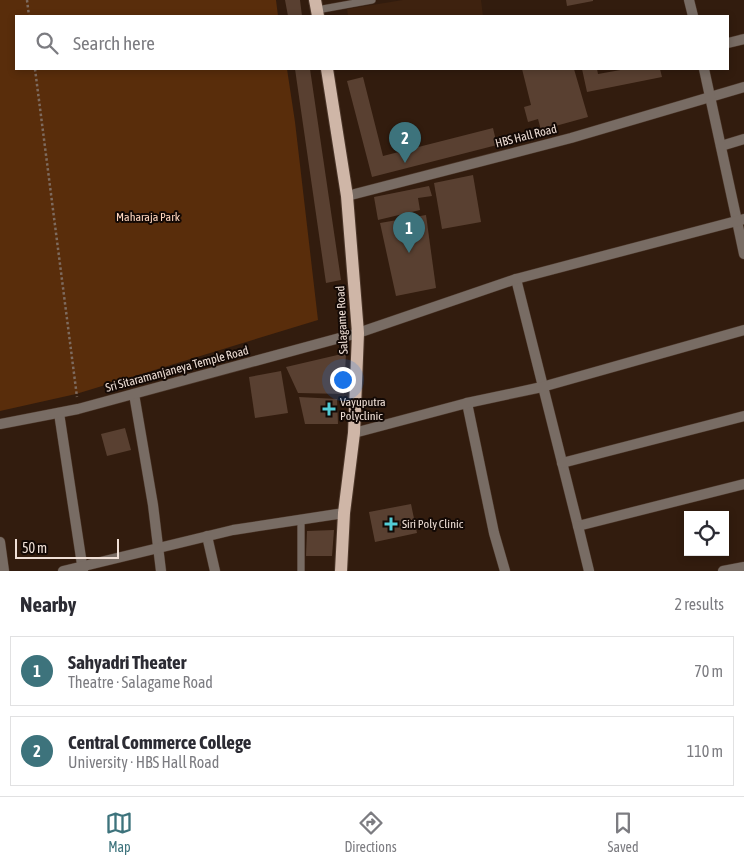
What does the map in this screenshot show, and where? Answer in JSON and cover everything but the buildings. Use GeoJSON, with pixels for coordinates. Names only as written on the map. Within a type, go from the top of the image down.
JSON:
{"type":"FeatureCollection","features":[{"type":"Feature","properties":{"kind":"main road","name":"Salagame Road"},"geometry":{"type":"LineString","coordinates":[[326,70],[347,196],[358,333],[354,433],[344,514],[341,571]]}},
{"type":"Feature","properties":{"kind":"street"},"geometry":{"type":"LineString","coordinates":[[689,0],[693,15]]}},
{"type":"Feature","properties":{"kind":"street"},"geometry":{"type":"LineString","coordinates":[[729,43],[744,39]]}},
{"type":"Feature","properties":{"kind":"street"},"geometry":{"type":"LineString","coordinates":[[704,70],[740,220],[744,254]]}},
{"type":"Feature","properties":{"kind":"street","name":"HBS Hall Road"},"geometry":{"type":"LineString","coordinates":[[347,196],[571,138],[744,87]]}},
{"type":"Feature","properties":{"kind":"street"},"geometry":{"type":"LineString","coordinates":[[721,146],[744,139]]}},
{"type":"Feature","properties":{"kind":"street","name":"Sri Sitaramanjaneya Temple Road"},"geometry":{"type":"LineString","coordinates":[[0,424],[78,409],[358,333],[516,279],[740,220]]}},
{"type":"Feature","properties":{"kind":"street"},"geometry":{"type":"LineString","coordinates":[[516,279],[590,571]]}},
{"type":"Feature","properties":{"kind":"street"},"geometry":{"type":"LineString","coordinates":[[354,433],[467,403],[542,387],[744,330]]}},
{"type":"Feature","properties":{"kind":"street"},"geometry":{"type":"LineString","coordinates":[[134,394],[153,505],[161,571]]}},
{"type":"Feature","properties":{"kind":"street"},"geometry":{"type":"LineString","coordinates":[[467,403],[494,533],[505,571]]}},
{"type":"Feature","properties":{"kind":"street"},"geometry":{"type":"LineString","coordinates":[[59,413],[82,569]]}},
{"type":"Feature","properties":{"kind":"street"},"geometry":{"type":"LineString","coordinates":[[562,463],[744,416]]}},
{"type":"Feature","properties":{"kind":"street"},"geometry":{"type":"LineString","coordinates":[[578,526],[744,484]]}},
{"type":"Feature","properties":{"kind":"street"},"geometry":{"type":"LineString","coordinates":[[63,571],[82,569],[233,530],[344,514]]}},
{"type":"Feature","properties":{"kind":"street"},"geometry":{"type":"LineString","coordinates":[[207,536],[215,571]]}},
{"type":"Feature","properties":{"kind":"street"},"geometry":{"type":"LineString","coordinates":[[0,542],[4,571]]}},
{"type":"Feature","properties":{"kind":"street"},"geometry":{"type":"LineString","coordinates":[[723,571],[744,566]]}},
{"type":"Feature","properties":{"kind":"lane"},"geometry":{"type":"LineString","coordinates":[[317,9],[372,0]]}},
{"type":"Feature","properties":{"kind":"lane"},"geometry":{"type":"LineString","coordinates":[[301,520],[301,571]]}},
{"type":"Feature","properties":{"kind":"path"},"geometry":{"type":"LineString","coordinates":[[27,0],[29,15]]}},
{"type":"Feature","properties":{"kind":"path"},"geometry":{"type":"LineString","coordinates":[[35,70],[78,409]]}},
{"type":"Feature","properties":{"kind":"shaded area"},"geometry":{"type":"Polygon","coordinates":[[[403,0],[481,0],[483,15],[348,15],[347,9],[403,0]]]}},
{"type":"Feature","properties":{"kind":"green space","name":"Maharaja Park"},"geometry":{"type":"Polygon","coordinates":[[[0,0],[276,0],[278,15],[15,15],[15,70],[287,70],[318,320],[76,394],[0,411],[0,0]]]}},
{"type":"Feature","properties":{"kind":"place","name":"Central Commerce College"},"geometry":{"type":"Point","coordinates":[405,163]}},
{"type":"Feature","properties":{"kind":"place","name":"Sahyadri Theater"},"geometry":{"type":"Point","coordinates":[409,253]}},
{"type":"Feature","properties":{"kind":"place","name":"Vayuputra Polyclinic"},"geometry":{"type":"Point","coordinates":[329,409]}},
{"type":"Feature","properties":{"kind":"place","name":"Siri Poly Clinic"},"geometry":{"type":"Point","coordinates":[391,524]}}]}
